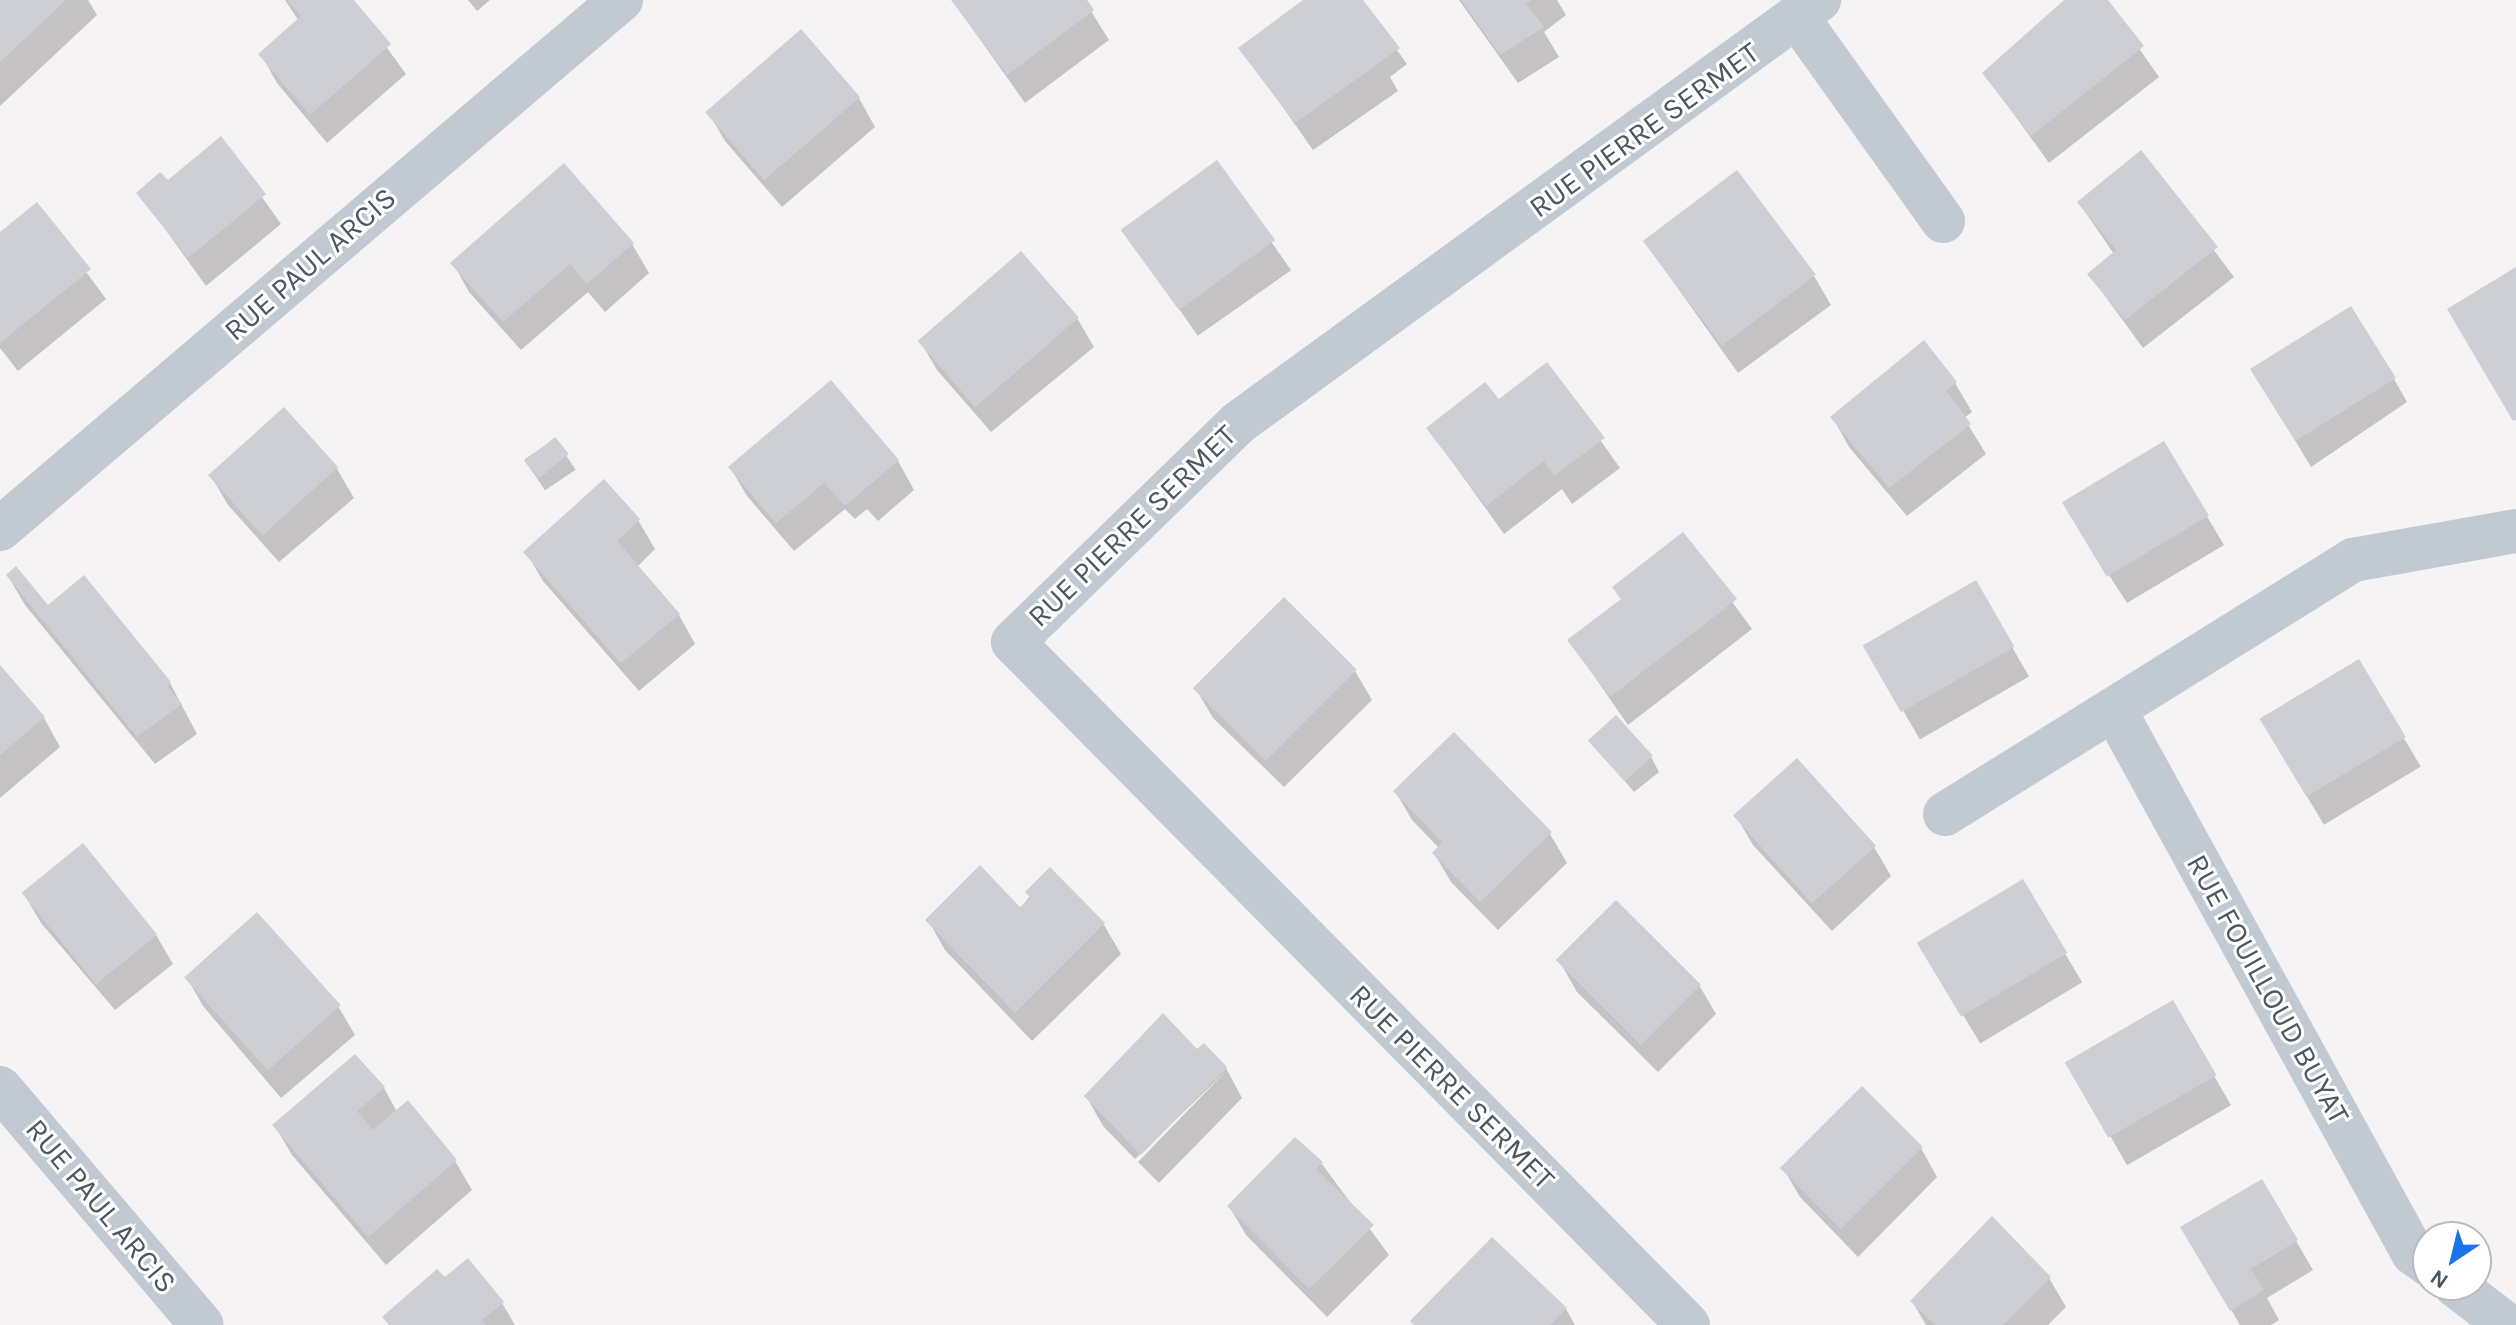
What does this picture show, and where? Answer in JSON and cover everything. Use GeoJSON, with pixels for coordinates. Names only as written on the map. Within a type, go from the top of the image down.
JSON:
{"type":"FeatureCollection","features":[{"type":"Feature","properties":{"kind":"street","name":"RUE PAUL ARCIS"},"geometry":{"type":"LineString","coordinates":[[0,529],[621,0]]}},
{"type":"Feature","properties":{"kind":"street","name":"RUE PIERRE SERMET"},"geometry":{"type":"LineString","coordinates":[[1688,1325],[1013,642],[1238,423],[1808,9],[1943,221]]}},
{"type":"Feature","properties":{"kind":"street"},"geometry":{"type":"LineString","coordinates":[[1945,814],[2353,560],[2516,531]]}},
{"type":"Feature","properties":{"kind":"street","name":"RUE FOUILLOUD BUYAT"},"geometry":{"type":"LineString","coordinates":[[2114,709],[2412,1251]]}},
{"type":"Feature","properties":{"kind":"street","name":"RUE PAUL ARCIS"},"geometry":{"type":"LineString","coordinates":[[0,1088],[202,1325]]}},
{"type":"Feature","properties":{"kind":"street"},"geometry":{"type":"LineString","coordinates":[[2476,1301],[2508,1325],[2516,1322]]}},
{"type":"Feature","properties":{"kind":"building"},"geometry":{"type":"Polygon","coordinates":[[[0,0],[66,0],[0,62],[0,0]]]}},
{"type":"Feature","properties":{"kind":"building"},"geometry":{"type":"Polygon","coordinates":[[[287,0],[354,0],[391,44],[310,115],[258,54],[301,16],[287,0]]]}},
{"type":"Feature","properties":{"kind":"building"},"geometry":{"type":"Polygon","coordinates":[[[951,0],[1087,0],[1094,10],[1007,75],[951,0]]]}},
{"type":"Feature","properties":{"kind":"building"},"geometry":{"type":"Polygon","coordinates":[[[1303,0],[1363,0],[1400,48],[1295,123],[1238,48],[1303,0]]]}},
{"type":"Feature","properties":{"kind":"building"},"geometry":{"type":"Polygon","coordinates":[[[1461,0],[1531,0],[1526,4],[1544,27],[1500,55],[1461,0]]]}},
{"type":"Feature","properties":{"kind":"building"},"geometry":{"type":"Polygon","coordinates":[[[2064,0],[2108,0],[2144,46],[2031,136],[1982,73],[2064,0]]]}},
{"type":"Feature","properties":{"kind":"building"},"geometry":{"type":"Polygon","coordinates":[[[801,29],[860,97],[764,180],[705,112],[801,29]]]}},
{"type":"Feature","properties":{"kind":"building"},"geometry":{"type":"Polygon","coordinates":[[[221,136],[266,194],[188,258],[136,193],[160,172],[168,180],[221,136]]]}},
{"type":"Feature","properties":{"kind":"building"},"geometry":{"type":"Polygon","coordinates":[[[2141,150],[2218,247],[2125,320],[2087,274],[2116,250],[2077,202],[2141,150]]]}},
{"type":"Feature","properties":{"kind":"building"},"geometry":{"type":"Polygon","coordinates":[[[1217,160],[1275,240],[1179,310],[1121,230],[1217,160]]]}},
{"type":"Feature","properties":{"kind":"building"},"geometry":{"type":"Polygon","coordinates":[[[564,163],[634,243],[587,284],[570,264],[503,322],[450,263],[564,163]]]}},
{"type":"Feature","properties":{"kind":"building"},"geometry":{"type":"Polygon","coordinates":[[[1737,170],[1816,275],[1722,346],[1643,241],[1737,170]]]}},
{"type":"Feature","properties":{"kind":"building"},"geometry":{"type":"Polygon","coordinates":[[[37,202],[91,269],[0,343],[0,232],[37,202]]]}},
{"type":"Feature","properties":{"kind":"building"},"geometry":{"type":"Polygon","coordinates":[[[1021,251],[1079,317],[975,407],[918,341],[1021,251]]]}},
{"type":"Feature","properties":{"kind":"building"},"geometry":{"type":"Polygon","coordinates":[[[2516,267],[2516,420],[2513,421],[2447,309],[2516,267]]]}},
{"type":"Feature","properties":{"kind":"building"},"geometry":{"type":"Polygon","coordinates":[[[2351,306],[2396,378],[2295,441],[2250,369],[2351,306]]]}},
{"type":"Feature","properties":{"kind":"building"},"geometry":{"type":"Polygon","coordinates":[[[1924,340],[1957,382],[1946,391],[1971,424],[1889,488],[1830,417],[1924,340]]]}},
{"type":"Feature","properties":{"kind":"building"},"geometry":{"type":"Polygon","coordinates":[[[1547,362],[1605,438],[1554,476],[1544,461],[1486,506],[1426,428],[1485,382],[1499,399],[1547,362]]]}},
{"type":"Feature","properties":{"kind":"building"},"geometry":{"type":"Polygon","coordinates":[[[831,380],[899,460],[845,506],[824,483],[776,523],[728,467],[831,380]]]}},
{"type":"Feature","properties":{"kind":"building"},"geometry":{"type":"Polygon","coordinates":[[[284,407],[338,467],[262,535],[208,475],[284,407]]]}},
{"type":"Feature","properties":{"kind":"building"},"geometry":{"type":"Polygon","coordinates":[[[555,437],[569,454],[539,479],[525,462],[555,437]]]}},
{"type":"Feature","properties":{"kind":"building"},"geometry":{"type":"Polygon","coordinates":[[[2164,441],[2209,516],[2107,577],[2062,502],[2164,441]]]}},
{"type":"Feature","properties":{"kind":"building"},"geometry":{"type":"Polygon","coordinates":[[[604,479],[640,519],[617,541],[680,614],[621,663],[523,552],[604,479]]]}},
{"type":"Feature","properties":{"kind":"building"},"geometry":{"type":"Polygon","coordinates":[[[1683,532],[1737,599],[1610,697],[1567,640],[1621,599],[1612,587],[1683,532]]]}},
{"type":"Feature","properties":{"kind":"building"},"geometry":{"type":"Polygon","coordinates":[[[16,566],[48,605],[84,575],[171,682],[167,686],[182,704],[137,737],[6,575],[16,566]]]}},
{"type":"Feature","properties":{"kind":"building"},"geometry":{"type":"Polygon","coordinates":[[[1976,580],[2014,647],[1901,712],[1863,646],[1976,580]]]}},
{"type":"Feature","properties":{"kind":"building"},"geometry":{"type":"Polygon","coordinates":[[[1284,597],[1357,670],[1266,761],[1193,688],[1284,597]]]}},
{"type":"Feature","properties":{"kind":"building"},"geometry":{"type":"Polygon","coordinates":[[[2359,659],[2406,737],[2306,797],[2260,719],[2359,659]]]}},
{"type":"Feature","properties":{"kind":"building"},"geometry":{"type":"Polygon","coordinates":[[[0,665],[45,717],[0,755],[0,665]]]}},
{"type":"Feature","properties":{"kind":"building"},"geometry":{"type":"Polygon","coordinates":[[[1616,715],[1653,756],[1625,781],[1588,740],[1616,715]]]}},
{"type":"Feature","properties":{"kind":"building"},"geometry":{"type":"Polygon","coordinates":[[[1454,732],[1552,832],[1480,902],[1432,853],[1442,842],[1393,791],[1454,732]]]}},
{"type":"Feature","properties":{"kind":"building"},"geometry":{"type":"Polygon","coordinates":[[[1797,758],[1876,846],[1812,903],[1733,816],[1797,758]]]}},
{"type":"Feature","properties":{"kind":"building"},"geometry":{"type":"Polygon","coordinates":[[[83,843],[157,935],[96,984],[22,893],[83,843]]]}},
{"type":"Feature","properties":{"kind":"building"},"geometry":{"type":"Polygon","coordinates":[[[980,865],[1020,907],[1031,898],[1025,892],[1050,867],[1105,923],[1015,1013],[925,920],[980,865]]]}},
{"type":"Feature","properties":{"kind":"building"},"geometry":{"type":"Polygon","coordinates":[[[2023,879],[2067,953],[1961,1017],[1917,943],[2023,879]]]}},
{"type":"Feature","properties":{"kind":"building"},"geometry":{"type":"Polygon","coordinates":[[[1616,900],[1701,985],[1641,1045],[1556,960],[1616,900]]]}},
{"type":"Feature","properties":{"kind":"building"},"geometry":{"type":"Polygon","coordinates":[[[257,912],[341,1005],[268,1070],[184,978],[257,912]]]}},
{"type":"Feature","properties":{"kind":"building"},"geometry":{"type":"Polygon","coordinates":[[[2173,1000],[2216,1075],[2108,1138],[2065,1062],[2173,1000]]]}},
{"type":"Feature","properties":{"kind":"building"},"geometry":{"type":"Polygon","coordinates":[[[1163,1013],[1197,1049],[1204,1043],[1227,1067],[1141,1155],[1084,1096],[1163,1013]]]}},
{"type":"Feature","properties":{"kind":"building"},"geometry":{"type":"Polygon","coordinates":[[[355,1054],[385,1087],[357,1111],[373,1130],[408,1100],[457,1160],[368,1237],[272,1125],[355,1054]]]}},
{"type":"Feature","properties":{"kind":"building"},"geometry":{"type":"Polygon","coordinates":[[[1862,1086],[1923,1147],[1841,1229],[1780,1168],[1862,1086]]]}},
{"type":"Feature","properties":{"kind":"building"},"geometry":{"type":"Polygon","coordinates":[[[1295,1137],[1323,1162],[1316,1169],[1374,1225],[1309,1289],[1227,1206],[1295,1137]]]}},
{"type":"Feature","properties":{"kind":"building"},"geometry":{"type":"Polygon","coordinates":[[[2262,1179],[2298,1240],[2251,1269],[2264,1290],[2230,1311],[2180,1227],[2262,1179]]]}},
{"type":"Feature","properties":{"kind":"building"},"geometry":{"type":"Polygon","coordinates":[[[1992,1216],[2051,1277],[2003,1325],[1935,1325],[1910,1301],[1992,1216]]]}},
{"type":"Feature","properties":{"kind":"building"},"geometry":{"type":"Polygon","coordinates":[[[1492,1237],[1567,1308],[1550,1325],[1414,1325],[1410,1321],[1492,1237]]]}},
{"type":"Feature","properties":{"kind":"building"},"geometry":{"type":"Polygon","coordinates":[[[468,1258],[504,1302],[482,1320],[486,1325],[389,1325],[382,1317],[437,1269],[445,1277],[468,1258]]]}}]}
